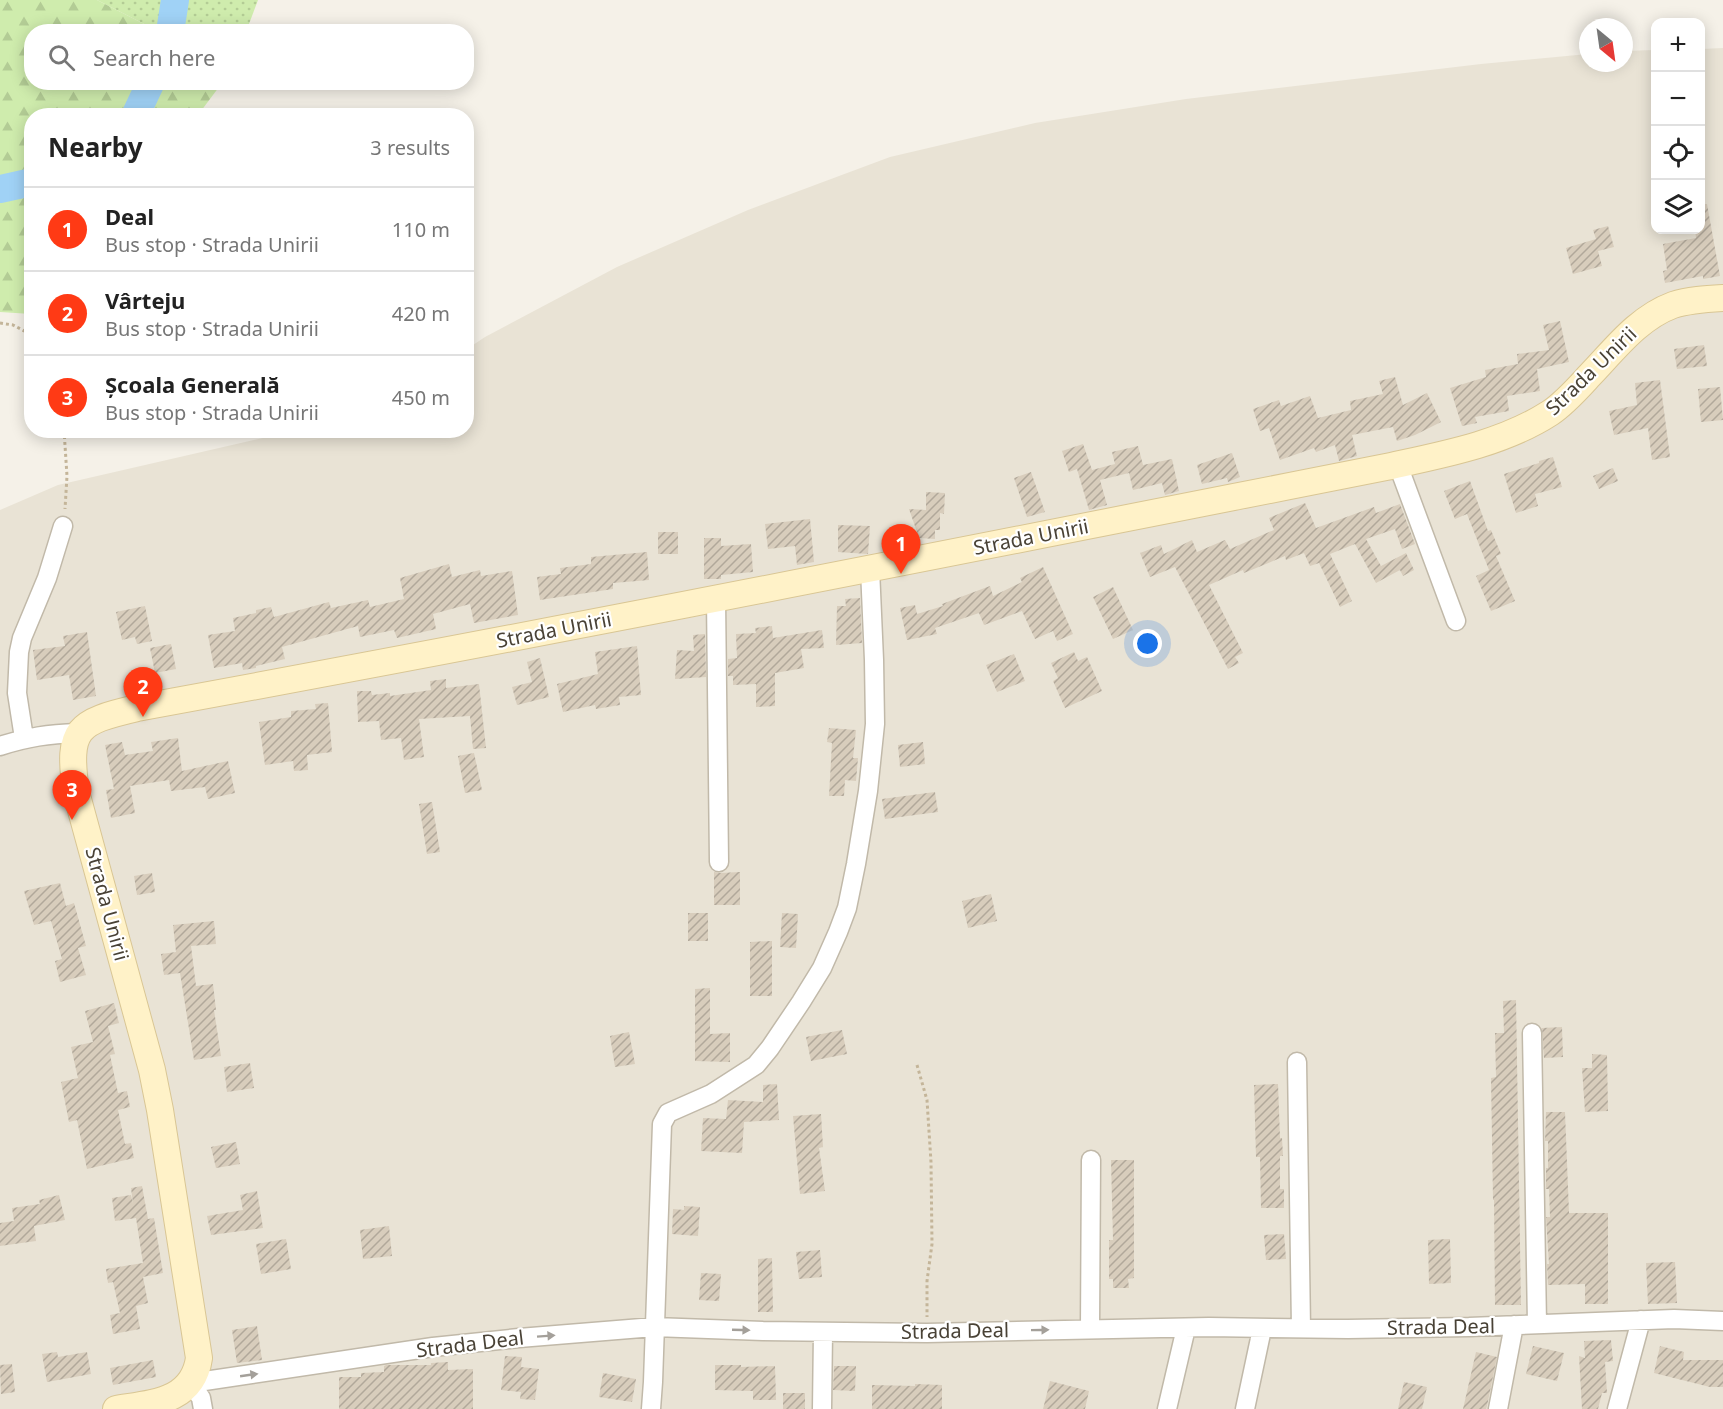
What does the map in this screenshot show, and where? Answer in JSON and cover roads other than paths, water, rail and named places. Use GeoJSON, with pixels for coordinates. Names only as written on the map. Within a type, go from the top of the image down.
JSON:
{"type":"FeatureCollection","features":[{"type":"Feature","properties":{"kind":"main road","name":"Strada Unirii"},"geometry":{"type":"LineString","coordinates":[[191,1383],[199,1358],[198,1344],[160,1110],[147,1050],[76,792],[74,747],[78,734],[88,723],[137,708],[403,660],[1398,465],[1485,442],[1537,421],[1566,400],[1632,330],[1651,316],[1673,305],[1723,298]]}},
{"type":"Feature","properties":{"kind":"main road"},"geometry":{"type":"LineString","coordinates":[[116,1409],[167,1399],[191,1383]]}},
{"type":"Feature","properties":{"kind":"street"},"geometry":{"type":"LineString","coordinates":[[1398,465],[1456,621]]}},
{"type":"Feature","properties":{"kind":"street"},"geometry":{"type":"LineString","coordinates":[[24,738],[17,693],[19,652],[22,638],[47,578],[63,526]]}},
{"type":"Feature","properties":{"kind":"street"},"geometry":{"type":"LineString","coordinates":[[651,1409],[664,1118],[677,1108],[711,1094],[756,1065],[770,1048],[822,968],[847,908],[868,791],[874,724],[870,569]]}},
{"type":"Feature","properties":{"kind":"street"},"geometry":{"type":"LineString","coordinates":[[716,599],[719,862]]}},
{"type":"Feature","properties":{"kind":"street"},"geometry":{"type":"LineString","coordinates":[[0,746],[24,738],[78,734]]}},
{"type":"Feature","properties":{"kind":"street"},"geometry":{"type":"LineString","coordinates":[[1532,1033],[1537,1324]]}},
{"type":"Feature","properties":{"kind":"street"},"geometry":{"type":"LineString","coordinates":[[1297,1062],[1300,1328]]}},
{"type":"Feature","properties":{"kind":"street"},"geometry":{"type":"LineString","coordinates":[[1090,1160],[1090,1329]]}},
{"type":"Feature","properties":{"kind":"street","name":"Strada Deal"},"geometry":{"type":"LineString","coordinates":[[191,1383],[434,1347],[654,1327],[823,1332],[927,1332],[1186,1328],[1370,1329],[1674,1319],[1723,1321]]}},
{"type":"Feature","properties":{"kind":"street"},"geometry":{"type":"LineString","coordinates":[[1617,1409],[1641,1320]]}},
{"type":"Feature","properties":{"kind":"street"},"geometry":{"type":"LineString","coordinates":[[1498,1409],[1514,1325]]}},
{"type":"Feature","properties":{"kind":"street"},"geometry":{"type":"LineString","coordinates":[[1167,1409],[1186,1328]]}},
{"type":"Feature","properties":{"kind":"street"},"geometry":{"type":"LineString","coordinates":[[1245,1409],[1262,1329]]}},
{"type":"Feature","properties":{"kind":"street"},"geometry":{"type":"LineString","coordinates":[[822,1409],[823,1332]]}},
{"type":"Feature","properties":{"kind":"street"},"geometry":{"type":"LineString","coordinates":[[191,1383],[201,1398],[203,1409]]}},
{"type":"Feature","properties":{"kind":"waterway"},"geometry":{"type":"LineString","coordinates":[[171,24],[175,0]]}},
{"type":"Feature","properties":{"kind":"waterway"},"geometry":{"type":"LineString","coordinates":[[139,108],[147,90]]}},
{"type":"Feature","properties":{"kind":"waterway"},"geometry":{"type":"LineString","coordinates":[[0,189],[24,184]]}},
{"type":"Feature","properties":{"kind":"place","name":"Deal"},"geometry":{"type":"Point","coordinates":[901,574]}},
{"type":"Feature","properties":{"kind":"place","name":"Vârteju"},"geometry":{"type":"Point","coordinates":[143,717]}},
{"type":"Feature","properties":{"kind":"place","name":"Școala Generală"},"geometry":{"type":"Point","coordinates":[72,820]}}]}
